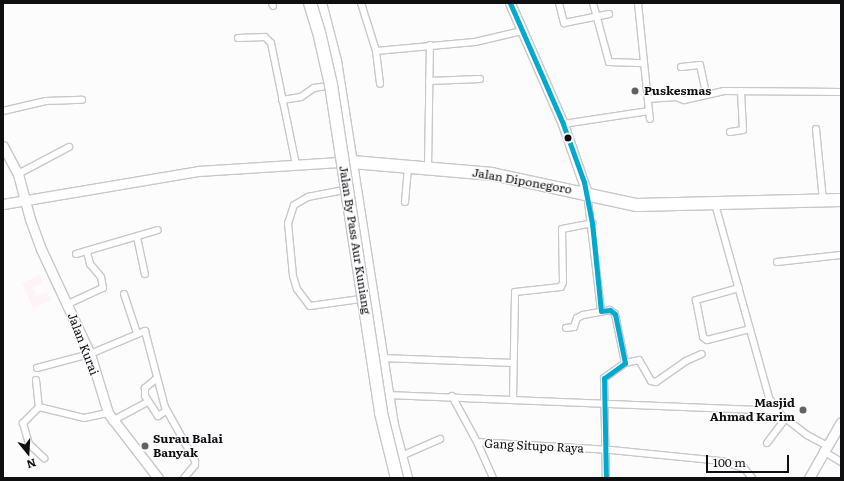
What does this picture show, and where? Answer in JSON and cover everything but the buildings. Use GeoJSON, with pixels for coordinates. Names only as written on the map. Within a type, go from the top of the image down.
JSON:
{"type":"FeatureCollection","features":[{"type":"Feature","properties":{"kind":"highway","name":"Jalan By Pass Aur Kuniang"},"geometry":{"type":"LineString","coordinates":[[305,3],[314,30],[326,86],[344,190],[357,239],[382,358],[387,395],[399,457],[406,478]]}},
{"type":"Feature","properties":{"kind":"highway","name":"Jalan By Pass Aur Kuniang"},"geometry":{"type":"LineString","coordinates":[[310,3],[318,24],[331,85],[381,413],[397,478]]}},
{"type":"Feature","properties":{"kind":"highway","name":"Jalan By Pass Aur Kuniang"},"geometry":{"type":"LineString","coordinates":[[314,3],[330,54],[385,411],[401,478]]}},
{"type":"Feature","properties":{"kind":"highway","name":"Jalan By Pass Aur Kuniang"},"geometry":{"type":"LineString","coordinates":[[320,3],[335,61],[352,162],[361,300],[380,434],[392,478]]}},
{"type":"Feature","properties":{"kind":"highway","name":"Jalan Diponegoro"},"geometry":{"type":"LineString","coordinates":[[352,162],[492,174],[587,193],[637,205],[841,200]]}},
{"type":"Feature","properties":{"kind":"street"},"geometry":{"type":"LineString","coordinates":[[361,3],[376,51],[380,84]]}},
{"type":"Feature","properties":{"kind":"street"},"geometry":{"type":"LineString","coordinates":[[510,3],[563,124],[587,193],[592,223],[601,311]]}},
{"type":"Feature","properties":{"kind":"street"},"geometry":{"type":"LineString","coordinates":[[559,3],[564,23],[609,14]]}},
{"type":"Feature","properties":{"kind":"street"},"geometry":{"type":"LineString","coordinates":[[593,3],[609,62],[644,63]]}},
{"type":"Feature","properties":{"kind":"street"},"geometry":{"type":"LineString","coordinates":[[638,3],[650,119]]}},
{"type":"Feature","properties":{"kind":"street"},"geometry":{"type":"LineString","coordinates":[[376,51],[475,42],[522,31]]}},
{"type":"Feature","properties":{"kind":"street"},"geometry":{"type":"LineString","coordinates":[[238,38],[269,39],[296,165]]}},
{"type":"Feature","properties":{"kind":"street"},"geometry":{"type":"LineString","coordinates":[[428,168],[430,45]]}},
{"type":"Feature","properties":{"kind":"street"},"geometry":{"type":"LineString","coordinates":[[681,67],[702,67],[706,94]]}},
{"type":"Feature","properties":{"kind":"street"},"geometry":{"type":"LineString","coordinates":[[429,80],[480,78]]}},
{"type":"Feature","properties":{"kind":"street"},"geometry":{"type":"LineString","coordinates":[[282,100],[301,97],[314,88],[326,86]]}},
{"type":"Feature","properties":{"kind":"street"},"geometry":{"type":"LineString","coordinates":[[648,99],[676,97],[684,100],[706,94],[741,91],[822,94],[841,92]]}},
{"type":"Feature","properties":{"kind":"street"},"geometry":{"type":"LineString","coordinates":[[730,132],[743,130],[741,91]]}},
{"type":"Feature","properties":{"kind":"street"},"geometry":{"type":"LineString","coordinates":[[3,111],[46,101],[82,100]]}},
{"type":"Feature","properties":{"kind":"street"},"geometry":{"type":"LineString","coordinates":[[563,124],[649,111]]}},
{"type":"Feature","properties":{"kind":"street"},"geometry":{"type":"LineString","coordinates":[[816,129],[822,200]]}},
{"type":"Feature","properties":{"kind":"street","name":"Jalan Kurai"},"geometry":{"type":"LineString","coordinates":[[3,146],[18,174],[32,225],[90,354],[110,417],[158,478]]}},
{"type":"Feature","properties":{"kind":"street"},"geometry":{"type":"LineString","coordinates":[[18,174],[69,147]]}},
{"type":"Feature","properties":{"kind":"street"},"geometry":{"type":"LineString","coordinates":[[3,204],[181,173],[339,162]]}},
{"type":"Feature","properties":{"kind":"street"},"geometry":{"type":"LineString","coordinates":[[405,202],[408,167]]}},
{"type":"Feature","properties":{"kind":"street"},"geometry":{"type":"LineString","coordinates":[[344,190],[308,197],[294,205],[288,223],[293,276],[297,289],[310,306],[361,300]]}},
{"type":"Feature","properties":{"kind":"street"},"geometry":{"type":"LineString","coordinates":[[715,204],[769,398],[777,411],[841,462]]}},
{"type":"Feature","properties":{"kind":"street"},"geometry":{"type":"LineString","coordinates":[[513,400],[515,292],[561,287],[563,282],[562,229],[592,223]]}},
{"type":"Feature","properties":{"kind":"street"},"geometry":{"type":"LineString","coordinates":[[76,254],[158,230]]}},
{"type":"Feature","properties":{"kind":"street"},"geometry":{"type":"LineString","coordinates":[[137,237],[145,274]]}},
{"type":"Feature","properties":{"kind":"street"},"geometry":{"type":"LineString","coordinates":[[68,304],[103,288],[101,277],[90,264],[86,252]]}},
{"type":"Feature","properties":{"kind":"street"},"geometry":{"type":"LineString","coordinates":[[777,262],[841,255]]}},
{"type":"Feature","properties":{"kind":"street"},"geometry":{"type":"LineString","coordinates":[[739,288],[696,300],[703,337],[707,340],[750,329]]}},
{"type":"Feature","properties":{"kind":"street"},"geometry":{"type":"LineString","coordinates":[[124,294],[137,333]]}},
{"type":"Feature","properties":{"kind":"street"},"geometry":{"type":"LineString","coordinates":[[566,328],[574,327],[578,316],[610,310],[615,314],[625,363]]}},
{"type":"Feature","properties":{"kind":"street"},"geometry":{"type":"LineString","coordinates":[[37,368],[90,354],[137,333],[145,331],[166,411],[195,461],[195,465],[184,478]]}},
{"type":"Feature","properties":{"kind":"street"},"geometry":{"type":"LineString","coordinates":[[606,478],[604,450],[605,377],[625,363],[639,360],[651,381],[656,382],[686,361],[702,354]]}},
{"type":"Feature","properties":{"kind":"street"},"geometry":{"type":"LineString","coordinates":[[382,358],[513,363]]}},
{"type":"Feature","properties":{"kind":"street"},"geometry":{"type":"LineString","coordinates":[[157,378],[145,388],[147,402],[158,416],[166,411]]}},
{"type":"Feature","properties":{"kind":"street"},"geometry":{"type":"LineString","coordinates":[[36,380],[39,407]]}},
{"type":"Feature","properties":{"kind":"street"},"geometry":{"type":"LineString","coordinates":[[387,395],[452,396],[604,405],[777,411]]}},
{"type":"Feature","properties":{"kind":"street","name":"Gang Situpo Raya"},"geometry":{"type":"LineString","coordinates":[[452,396],[477,442],[493,478]]}},
{"type":"Feature","properties":{"kind":"street"},"geometry":{"type":"LineString","coordinates":[[39,407],[84,418],[110,417],[147,402]]}},
{"type":"Feature","properties":{"kind":"street"},"geometry":{"type":"LineString","coordinates":[[39,407],[23,422],[29,444],[44,458]]}},
{"type":"Feature","properties":{"kind":"street"},"geometry":{"type":"LineString","coordinates":[[767,443],[786,418]]}},
{"type":"Feature","properties":{"kind":"street"},"geometry":{"type":"LineString","coordinates":[[809,478],[841,422]]}},
{"type":"Feature","properties":{"kind":"street"},"geometry":{"type":"LineString","coordinates":[[399,457],[440,438]]}},
{"type":"Feature","properties":{"kind":"street","name":"Gang Situpo Raya"},"geometry":{"type":"LineString","coordinates":[[477,442],[604,450],[722,461],[744,468],[752,478]]}},
{"type":"Feature","properties":{"kind":"shaded area"},"geometry":{"type":"Polygon","coordinates":[[[40,275],[43,283],[33,288],[37,296],[47,292],[51,300],[33,308],[22,283],[40,275]]]}},
{"type":"Feature","properties":{"kind":"transit line"},"geometry":{"type":"LineString","coordinates":[[510,3],[563,124],[584,182],[592,223],[601,311],[610,310],[615,314],[625,363],[604,378],[606,478]]}},
{"type":"Feature","properties":{"kind":"place","name":"Puskesmas"},"geometry":{"type":"Point","coordinates":[635,91]}},
{"type":"Feature","properties":{"kind":"place","name":"Masjid Ahmad Karim"},"geometry":{"type":"Point","coordinates":[803,410]}},
{"type":"Feature","properties":{"kind":"place","name":"Surau Balai Banyak"},"geometry":{"type":"Point","coordinates":[145,446]}}]}
